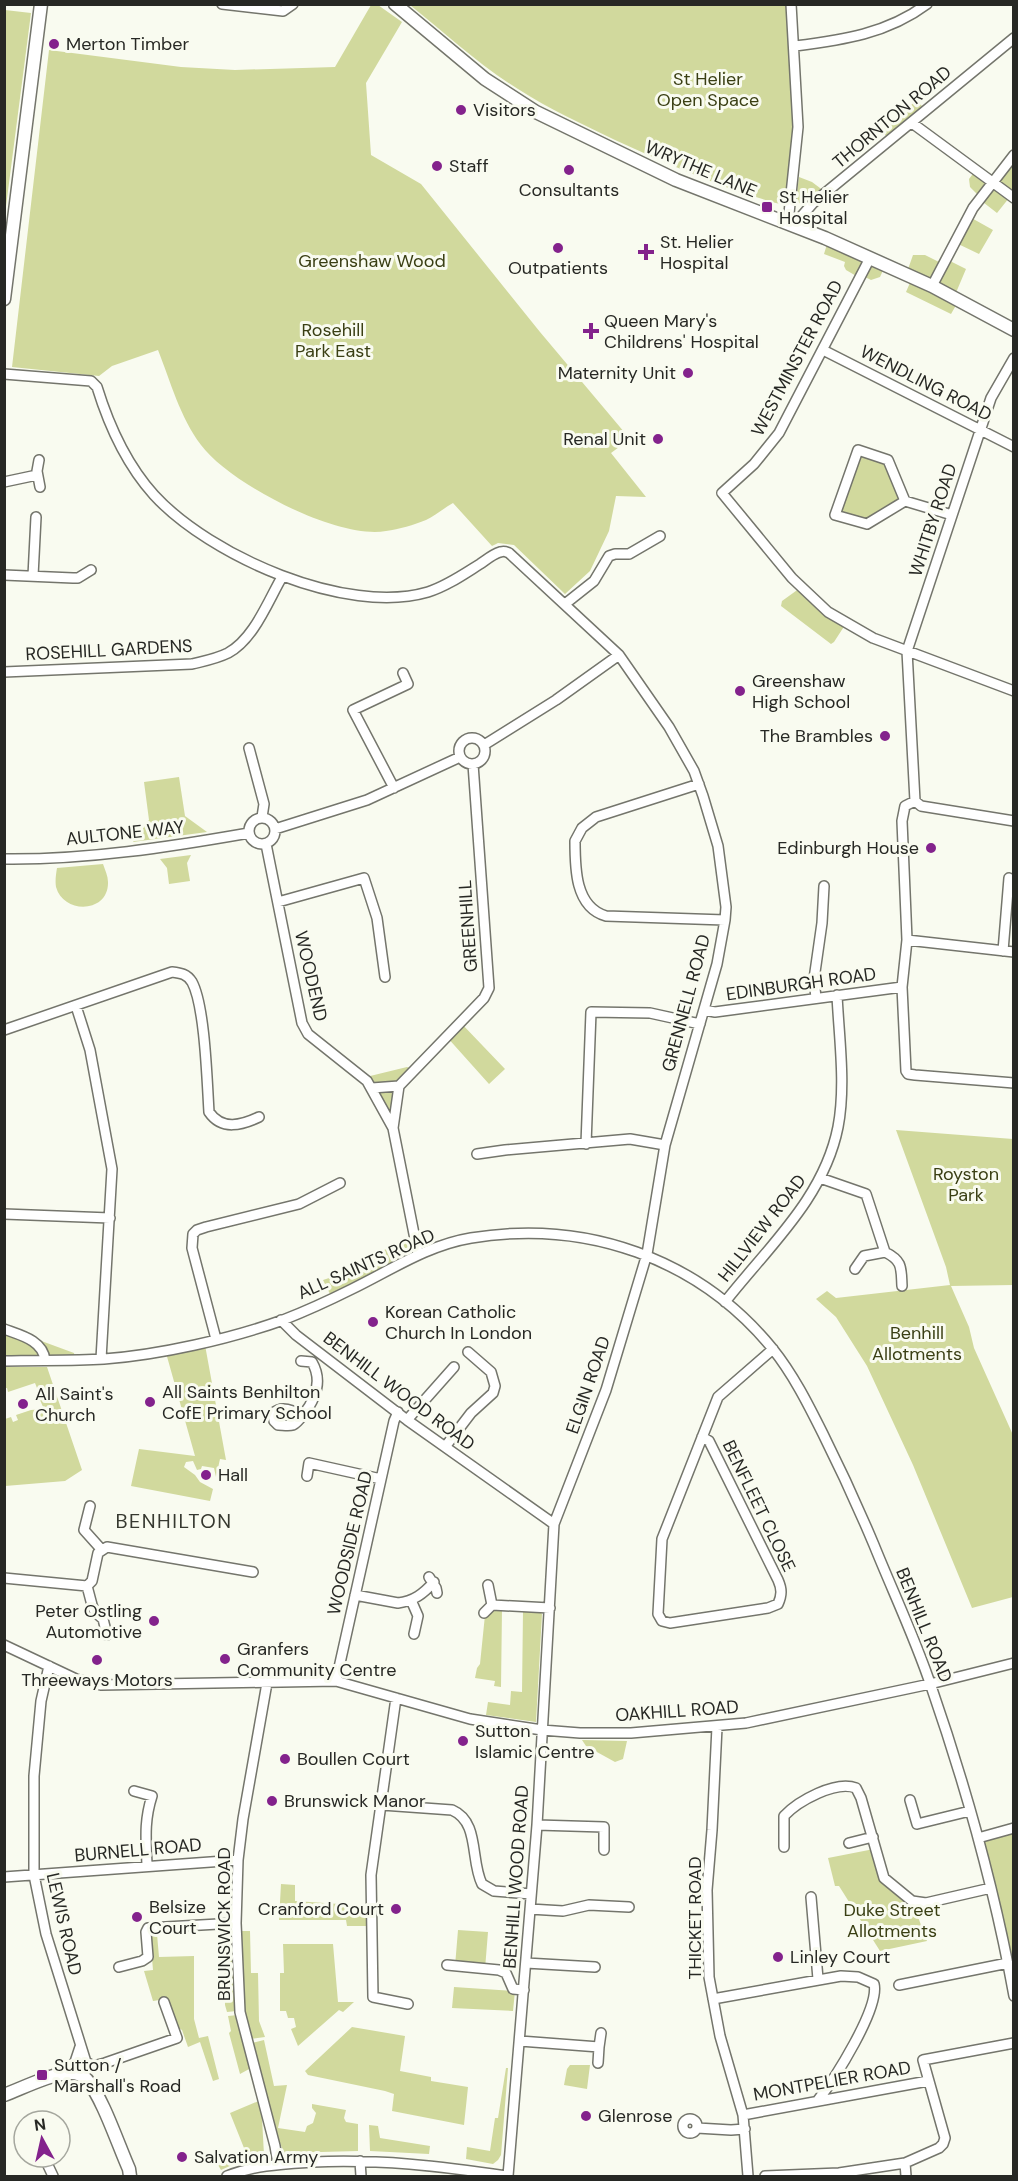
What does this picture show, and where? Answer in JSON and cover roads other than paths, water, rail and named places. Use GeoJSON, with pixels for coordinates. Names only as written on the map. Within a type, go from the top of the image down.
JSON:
{"type":"FeatureCollection","features":[{"type":"Feature","properties":{"kind":"main road"},"geometry":{"type":"LineString","coordinates":[[4,299],[41,4]]}},
{"type":"Feature","properties":{"kind":"main road","name":"WRYTHE LANE"},"geometry":{"type":"LineString","coordinates":[[395,4],[485,79],[536,112],[676,180],[790,224],[932,286],[1014,330]]}},
{"type":"Feature","properties":{"kind":"main road"},"geometry":{"type":"LineString","coordinates":[[4,2095],[63,2073],[82,2075],[88,2080],[100,2103],[130,2176]]}},
{"type":"Feature","properties":{"kind":"street"},"geometry":{"type":"LineString","coordinates":[[222,4],[283,11],[293,4]]}},
{"type":"Feature","properties":{"kind":"street"},"geometry":{"type":"LineString","coordinates":[[790,224],[798,127],[791,4]]}},
{"type":"Feature","properties":{"kind":"street"},"geometry":{"type":"LineString","coordinates":[[795,46],[877,32],[901,21],[927,4]]}},
{"type":"Feature","properties":{"kind":"street","name":"THORNTON ROAD"},"geometry":{"type":"LineString","coordinates":[[790,224],[1014,38]]}},
{"type":"Feature","properties":{"kind":"street"},"geometry":{"type":"LineString","coordinates":[[912,123],[1014,198]]}},
{"type":"Feature","properties":{"kind":"street"},"geometry":{"type":"LineString","coordinates":[[932,286],[973,208],[1014,155]]}},
{"type":"Feature","properties":{"kind":"street","name":"WESTMINSTER ROAD"},"geometry":{"type":"LineString","coordinates":[[870,258],[779,434],[768,449],[722,494],[792,578],[821,606],[860,632],[1013,690]]}},
{"type":"Feature","properties":{"kind":"street","name":"WENDLING ROAD"},"geometry":{"type":"LineString","coordinates":[[823,350],[1014,447]]}},
{"type":"Feature","properties":{"kind":"street","name":"WHITBY ROAD"},"geometry":{"type":"LineString","coordinates":[[915,801],[907,651],[991,398],[1014,358]]}},
{"type":"Feature","properties":{"kind":"street"},"geometry":{"type":"LineString","coordinates":[[4,374],[91,381],[97,387],[116,437],[154,495],[202,534],[242,558],[282,577]]}},
{"type":"Feature","properties":{"kind":"street"},"geometry":{"type":"LineString","coordinates":[[905,501],[888,460],[858,450],[835,515],[867,524],[905,501],[952,515]]}},
{"type":"Feature","properties":{"kind":"street"},"geometry":{"type":"LineString","coordinates":[[39,460],[37,475],[40,487]]}},
{"type":"Feature","properties":{"kind":"street"},"geometry":{"type":"LineString","coordinates":[[4,483],[37,475]]}},
{"type":"Feature","properties":{"kind":"street"},"geometry":{"type":"LineString","coordinates":[[33,576],[36,517]]}},
{"type":"Feature","properties":{"kind":"street"},"geometry":{"type":"LineString","coordinates":[[565,604],[594,581],[609,556],[630,554],[660,536]]}},
{"type":"Feature","properties":{"kind":"street","name":"GRENNELL ROAD"},"geometry":{"type":"LineString","coordinates":[[282,577],[334,591],[360,595],[395,596],[428,592],[452,582],[501,552],[509,553],[619,655],[669,727],[699,784],[718,846],[725,892],[725,920],[717,964],[665,1145],[647,1254]]}},
{"type":"Feature","properties":{"kind":"street"},"geometry":{"type":"LineString","coordinates":[[4,575],[78,578],[91,570]]}},
{"type":"Feature","properties":{"kind":"street","name":"ROSEHILL GARDENS"},"geometry":{"type":"LineString","coordinates":[[4,672],[192,664],[213,659],[230,652],[252,629],[282,577]]}},
{"type":"Feature","properties":{"kind":"street"},"geometry":{"type":"LineString","coordinates":[[484,746],[556,700],[619,655]]}},
{"type":"Feature","properties":{"kind":"street"},"geometry":{"type":"LineString","coordinates":[[394,788],[353,710],[408,684],[403,674]]}},
{"type":"Feature","properties":{"kind":"street"},"geometry":{"type":"LineString","coordinates":[[466,738],[479,739],[484,746],[483,758],[473,764],[465,762],[460,757],[458,748],[466,738]]}},
{"type":"Feature","properties":{"kind":"street"},"geometry":{"type":"LineString","coordinates":[[249,748],[264,804],[262,817]]}},
{"type":"Feature","properties":{"kind":"street"},"geometry":{"type":"LineString","coordinates":[[276,829],[367,800],[460,757]]}},
{"type":"Feature","properties":{"kind":"street","name":"GREENHILL"},"geometry":{"type":"LineString","coordinates":[[399,1086],[484,998],[489,988],[473,764]]}},
{"type":"Feature","properties":{"kind":"street"},"geometry":{"type":"LineString","coordinates":[[699,784],[605,814],[587,823],[575,841],[580,889],[582,897],[591,909],[606,916],[725,920]]}},
{"type":"Feature","properties":{"kind":"street"},"geometry":{"type":"LineString","coordinates":[[1014,821],[921,806],[915,801],[905,806],[902,820],[907,940],[902,987],[906,1071],[908,1074],[1014,1083]]}},
{"type":"Feature","properties":{"kind":"street"},"geometry":{"type":"LineString","coordinates":[[262,817],[270,820],[276,829],[273,839],[266,844],[254,841],[249,833],[254,821],[262,817]]}},
{"type":"Feature","properties":{"kind":"street","name":"AULTONE WAY"},"geometry":{"type":"LineString","coordinates":[[4,859],[103,854],[249,833]]}},
{"type":"Feature","properties":{"kind":"street","name":"WOODEND"},"geometry":{"type":"LineString","coordinates":[[266,844],[304,1029],[361,1076],[372,1088],[393,1128],[418,1254]]}},
{"type":"Feature","properties":{"kind":"street"},"geometry":{"type":"LineString","coordinates":[[278,902],[364,878],[377,918],[385,977]]}},
{"type":"Feature","properties":{"kind":"street"},"geometry":{"type":"LineString","coordinates":[[907,940],[1008,952],[1009,878]]}},
{"type":"Feature","properties":{"kind":"street"},"geometry":{"type":"LineString","coordinates":[[816,998],[814,979],[822,923],[824,886]]}},
{"type":"Feature","properties":{"kind":"street"},"geometry":{"type":"LineString","coordinates":[[4,1030],[172,972],[181,973],[187,976],[195,992],[200,1012],[209,1112],[213,1118],[232,1126],[243,1125],[259,1117]]}},
{"type":"Feature","properties":{"kind":"street","name":"EDINBURGH ROAD"},"geometry":{"type":"LineString","coordinates":[[704,1010],[715,1012],[902,987]]}},
{"type":"Feature","properties":{"kind":"street","name":"HILLVIEW ROAD"},"geometry":{"type":"LineString","coordinates":[[725,1302],[811,1196],[835,1139],[841,1104],[837,995]]}},
{"type":"Feature","properties":{"kind":"street"},"geometry":{"type":"LineString","coordinates":[[76,1006],[90,1050],[112,1169],[101,1359]]}},
{"type":"Feature","properties":{"kind":"street"},"geometry":{"type":"LineString","coordinates":[[586,1143],[591,1012],[650,1013],[700,1024]]}},
{"type":"Feature","properties":{"kind":"street"},"geometry":{"type":"LineString","coordinates":[[372,1088],[399,1086]]}},
{"type":"Feature","properties":{"kind":"street","name":"WOODEND"},"geometry":{"type":"LineString","coordinates":[[393,1128],[399,1086]]}},
{"type":"Feature","properties":{"kind":"street"},"geometry":{"type":"LineString","coordinates":[[477,1154],[630,1139],[665,1145]]}},
{"type":"Feature","properties":{"kind":"street"},"geometry":{"type":"LineString","coordinates":[[820,1178],[866,1194],[885,1252]]}},
{"type":"Feature","properties":{"kind":"street"},"geometry":{"type":"LineString","coordinates":[[216,1339],[192,1248],[193,1234],[206,1227],[299,1204],[340,1183]]}},
{"type":"Feature","properties":{"kind":"street"},"geometry":{"type":"LineString","coordinates":[[4,1214],[110,1218]]}},
{"type":"Feature","properties":{"kind":"street","name":"ALL SAINTS ROAD"},"geometry":{"type":"LineString","coordinates":[[4,1361],[140,1356],[216,1339],[281,1320],[351,1289],[418,1254],[469,1238],[540,1233],[580,1236],[647,1254],[690,1277],[725,1302]]}},
{"type":"Feature","properties":{"kind":"street"},"geometry":{"type":"LineString","coordinates":[[855,1269],[864,1256],[885,1252],[895,1257],[900,1265],[902,1286]]}},
{"type":"Feature","properties":{"kind":"street","name":"ELGIN ROAD"},"geometry":{"type":"LineString","coordinates":[[554,1524],[606,1390],[647,1254]]}},
{"type":"Feature","properties":{"kind":"street","name":"BENHILL ROAD"},"geometry":{"type":"LineString","coordinates":[[725,1302],[773,1350],[802,1391],[851,1491],[930,1684],[978,1838],[1014,1996]]}},
{"type":"Feature","properties":{"kind":"street","name":"BENHILL WOOD ROAD"},"geometry":{"type":"LineString","coordinates":[[281,1320],[296,1335],[407,1420],[554,1524],[537,1825],[507,2176]]}},
{"type":"Feature","properties":{"kind":"street"},"geometry":{"type":"LineString","coordinates":[[4,1329],[37,1344],[42,1348],[45,1360]]}},
{"type":"Feature","properties":{"kind":"street","name":"BENFLEET CLOSE"},"geometry":{"type":"LineString","coordinates":[[702,1437],[709,1441],[781,1588],[781,1597],[778,1604],[768,1608],[670,1623],[662,1621],[658,1614],[662,1539],[702,1437],[718,1397],[773,1350]]}},
{"type":"Feature","properties":{"kind":"street"},"geometry":{"type":"LineString","coordinates":[[445,1447],[471,1413],[493,1393],[495,1386],[491,1372],[468,1352]]}},
{"type":"Feature","properties":{"kind":"street"},"geometry":{"type":"LineString","coordinates":[[312,1362],[319,1353]]}},
{"type":"Feature","properties":{"kind":"street"},"geometry":{"type":"LineString","coordinates":[[301,1361],[312,1362]]}},
{"type":"Feature","properties":{"kind":"street"},"geometry":{"type":"LineString","coordinates":[[302,1416],[316,1395],[317,1370],[312,1362]]}},
{"type":"Feature","properties":{"kind":"street"},"geometry":{"type":"LineString","coordinates":[[407,1420],[454,1367]]}},
{"type":"Feature","properties":{"kind":"street"},"geometry":{"type":"LineString","coordinates":[[428,1378],[437,1386]]}},
{"type":"Feature","properties":{"kind":"street","name":"WOODSIDE ROAD"},"geometry":{"type":"LineString","coordinates":[[336,1681],[394,1421],[398,1412]]}},
{"type":"Feature","properties":{"kind":"street"},"geometry":{"type":"LineString","coordinates":[[307,1476],[309,1463],[381,1479]]}},
{"type":"Feature","properties":{"kind":"street"},"geometry":{"type":"LineString","coordinates":[[90,1506],[84,1530],[100,1549]]}},
{"type":"Feature","properties":{"kind":"street"},"geometry":{"type":"LineString","coordinates":[[87,1586],[92,1581],[96,1557],[100,1549],[107,1547],[253,1572]]}},
{"type":"Feature","properties":{"kind":"street"},"geometry":{"type":"LineString","coordinates":[[4,1578],[87,1586]]}},
{"type":"Feature","properties":{"kind":"street"},"geometry":{"type":"LineString","coordinates":[[355,1595],[398,1603],[411,1600],[424,1592],[431,1580],[437,1593]]}},
{"type":"Feature","properties":{"kind":"street"},"geometry":{"type":"LineString","coordinates":[[488,1585],[492,1605]]}},
{"type":"Feature","properties":{"kind":"street"},"geometry":{"type":"LineString","coordinates":[[87,1586],[95,1612],[103,1619],[107,1635]]}},
{"type":"Feature","properties":{"kind":"street"},"geometry":{"type":"LineString","coordinates":[[411,1600],[418,1616],[414,1634]]}},
{"type":"Feature","properties":{"kind":"street"},"geometry":{"type":"LineString","coordinates":[[484,1613],[492,1605],[550,1608]]}},
{"type":"Feature","properties":{"kind":"street","name":"OAKHILL ROAD"},"geometry":{"type":"LineString","coordinates":[[4,1645],[76,1679],[100,1685],[336,1681],[470,1719],[542,1730],[631,1733],[717,1727],[813,1710],[1014,1663]]}},
{"type":"Feature","properties":{"kind":"street","name":"LEWIS ROAD"},"geometry":{"type":"LineString","coordinates":[[49,1666],[41,1701],[34,1776],[34,1875],[46,1934],[80,2047]]}},
{"type":"Feature","properties":{"kind":"street","name":"BRUNSWICK ROAD"},"geometry":{"type":"LineString","coordinates":[[267,1683],[249,1776],[238,1860],[236,1923],[239,2002],[278,2164]]}},
{"type":"Feature","properties":{"kind":"street"},"geometry":{"type":"LineString","coordinates":[[396,1698],[371,1875],[373,1997],[408,2004]]}},
{"type":"Feature","properties":{"kind":"street","name":"THICKET ROAD"},"geometry":{"type":"LineString","coordinates":[[717,1727],[707,1890],[709,1966],[720,2036],[743,2115],[748,2176]]}},
{"type":"Feature","properties":{"kind":"street"},"geometry":{"type":"LineString","coordinates":[[784,1847],[784,1816],[794,1807],[819,1793],[850,1786],[856,1788],[861,1798],[884,1878],[912,1901],[926,1903],[991,1888]]}},
{"type":"Feature","properties":{"kind":"street"},"geometry":{"type":"LineString","coordinates":[[134,1791],[152,1796],[145,1825],[147,1865]]}},
{"type":"Feature","properties":{"kind":"street"},"geometry":{"type":"LineString","coordinates":[[786,1798],[794,1807]]}},
{"type":"Feature","properties":{"kind":"street"},"geometry":{"type":"LineString","coordinates":[[910,1800],[919,1834]]}},
{"type":"Feature","properties":{"kind":"street"},"geometry":{"type":"LineString","coordinates":[[382,1806],[452,1810],[460,1813],[468,1823],[482,1884],[494,1891],[531,1894]]}},
{"type":"Feature","properties":{"kind":"street"},"geometry":{"type":"LineString","coordinates":[[917,1824],[970,1811]]}},
{"type":"Feature","properties":{"kind":"street"},"geometry":{"type":"LineString","coordinates":[[537,1825],[604,1827],[604,1850]]}},
{"type":"Feature","properties":{"kind":"street"},"geometry":{"type":"LineString","coordinates":[[978,1838],[1014,1828]]}},
{"type":"Feature","properties":{"kind":"street"},"geometry":{"type":"LineString","coordinates":[[849,1843],[873,1837]]}},
{"type":"Feature","properties":{"kind":"street","name":"BURNELL ROAD"},"geometry":{"type":"LineString","coordinates":[[4,1877],[238,1860]]}},
{"type":"Feature","properties":{"kind":"street"},"geometry":{"type":"LineString","coordinates":[[811,1897],[818,1979]]}},
{"type":"Feature","properties":{"kind":"street"},"geometry":{"type":"LineString","coordinates":[[530,1909],[562,1911],[589,1905],[629,1907]]}},
{"type":"Feature","properties":{"kind":"street"},"geometry":{"type":"LineString","coordinates":[[119,1967],[142,1961],[148,1957],[146,1932],[148,1928],[236,1923]]}},
{"type":"Feature","properties":{"kind":"street"},"geometry":{"type":"LineString","coordinates":[[899,1985],[1008,1963]]}},
{"type":"Feature","properties":{"kind":"street"},"geometry":{"type":"LineString","coordinates":[[526,1964],[595,1967]]}},
{"type":"Feature","properties":{"kind":"street"},"geometry":{"type":"LineString","coordinates":[[447,1965],[499,1970],[506,1973],[513,1989],[524,1990]]}},
{"type":"Feature","properties":{"kind":"street"},"geometry":{"type":"LineString","coordinates":[[713,1999],[840,1976],[858,1977],[874,1984],[875,1989],[854,2048],[833,2082],[818,2100]]}},
{"type":"Feature","properties":{"kind":"street"},"geometry":{"type":"LineString","coordinates":[[80,2047],[87,2062],[93,2066],[177,2038],[164,2002]]}},
{"type":"Feature","properties":{"kind":"street"},"geometry":{"type":"LineString","coordinates":[[598,2063],[601,2033]]}},
{"type":"Feature","properties":{"kind":"street"},"geometry":{"type":"LineString","coordinates":[[520,2041],[599,2047]]}},
{"type":"Feature","properties":{"kind":"street"},"geometry":{"type":"LineString","coordinates":[[765,2176],[839,2173],[904,2163],[943,2144],[945,2138],[923,2060],[1014,2043]]}},
{"type":"Feature","properties":{"kind":"street"},"geometry":{"type":"LineString","coordinates":[[63,2073],[75,2062],[80,2047]]}},
{"type":"Feature","properties":{"kind":"street","name":"MONTPELIER ROAD"},"geometry":{"type":"LineString","coordinates":[[743,2115],[928,2081]]}},
{"type":"Feature","properties":{"kind":"street"},"geometry":{"type":"LineString","coordinates":[[697,2128],[745,2129]]}},
{"type":"Feature","properties":{"kind":"street"},"geometry":{"type":"LineString","coordinates":[[360,2162],[361,2176]]}},
{"type":"Feature","properties":{"kind":"street"},"geometry":{"type":"LineString","coordinates":[[227,2176],[262,2165],[402,2162],[462,2173],[507,2176]]}},
{"type":"Feature","properties":{"kind":"street"},"geometry":{"type":"LineString","coordinates":[[904,2163],[906,2176]]}},
{"type":"Feature","properties":{"kind":"street"},"geometry":{"type":"LineString","coordinates":[[262,2165],[264,2176]]}},
{"type":"Feature","properties":{"kind":"place","name":"Merton Timber"},"geometry":{"type":"Point","coordinates":[54,44]}},
{"type":"Feature","properties":{"kind":"place","name":"Visitors"},"geometry":{"type":"Point","coordinates":[461,110]}},
{"type":"Feature","properties":{"kind":"place","name":"Staff"},"geometry":{"type":"Point","coordinates":[437,166]}},
{"type":"Feature","properties":{"kind":"place","name":"Consultants"},"geometry":{"type":"Point","coordinates":[569,170]}},
{"type":"Feature","properties":{"kind":"place","name":"St Helier Hospital"},"geometry":{"type":"Point","coordinates":[767,207]}},
{"type":"Feature","properties":{"kind":"place","name":"Outpatients"},"geometry":{"type":"Point","coordinates":[558,248]}},
{"type":"Feature","properties":{"kind":"place","name":"St. Helier Hospital"},"geometry":{"type":"Point","coordinates":[646,252]}},
{"type":"Feature","properties":{"kind":"place","name":"Queen Mary's Childrens' Hospital"},"geometry":{"type":"Point","coordinates":[591,331]}},
{"type":"Feature","properties":{"kind":"place","name":"Maternity Unit"},"geometry":{"type":"Point","coordinates":[688,373]}},
{"type":"Feature","properties":{"kind":"place","name":"Renal Unit"},"geometry":{"type":"Point","coordinates":[658,439]}},
{"type":"Feature","properties":{"kind":"place","name":"Greenshaw High School"},"geometry":{"type":"Point","coordinates":[740,691]}},
{"type":"Feature","properties":{"kind":"place","name":"The Brambles"},"geometry":{"type":"Point","coordinates":[885,736]}},
{"type":"Feature","properties":{"kind":"place","name":"Edinburgh House"},"geometry":{"type":"Point","coordinates":[931,848]}},
{"type":"Feature","properties":{"kind":"place","name":"Korean Catholic Church In London"},"geometry":{"type":"Point","coordinates":[373,1322]}},
{"type":"Feature","properties":{"kind":"place","name":"All Saints Benhilton CofE Primary School"},"geometry":{"type":"Point","coordinates":[150,1402]}},
{"type":"Feature","properties":{"kind":"place","name":"All Saint's Church"},"geometry":{"type":"Point","coordinates":[23,1404]}},
{"type":"Feature","properties":{"kind":"place","name":"Hall"},"geometry":{"type":"Point","coordinates":[206,1475]}},
{"type":"Feature","properties":{"kind":"place","name":"Peter Ostling Automotive"},"geometry":{"type":"Point","coordinates":[154,1621]}},
{"type":"Feature","properties":{"kind":"place","name":"Granfers Community Centre"},"geometry":{"type":"Point","coordinates":[225,1659]}},
{"type":"Feature","properties":{"kind":"place","name":"Threeways Motors"},"geometry":{"type":"Point","coordinates":[97,1660]}},
{"type":"Feature","properties":{"kind":"place","name":"Sutton Islamic Centre"},"geometry":{"type":"Point","coordinates":[463,1741]}},
{"type":"Feature","properties":{"kind":"place","name":"Boullen Court"},"geometry":{"type":"Point","coordinates":[285,1759]}},
{"type":"Feature","properties":{"kind":"place","name":"Brunswick Manor"},"geometry":{"type":"Point","coordinates":[272,1801]}},
{"type":"Feature","properties":{"kind":"place","name":"Cranford Court"},"geometry":{"type":"Point","coordinates":[396,1909]}},
{"type":"Feature","properties":{"kind":"place","name":"Belsize Court"},"geometry":{"type":"Point","coordinates":[137,1917]}},
{"type":"Feature","properties":{"kind":"place","name":"Linley Court"},"geometry":{"type":"Point","coordinates":[778,1957]}},
{"type":"Feature","properties":{"kind":"place","name":"Sutton / Marshall's Road"},"geometry":{"type":"Point","coordinates":[42,2075]}},
{"type":"Feature","properties":{"kind":"place","name":"Glenrose"},"geometry":{"type":"Point","coordinates":[586,2116]}},
{"type":"Feature","properties":{"kind":"place","name":"Salvation Army"},"geometry":{"type":"Point","coordinates":[182,2157]}},
{"type":"Feature","properties":{"kind":"district","name":"BENHILTON"},"geometry":{"type":"Point","coordinates":[174,1521]}},
{"type":"Feature","properties":{"kind":"park label","name":"St Helier Open Space"},"geometry":{"type":"Point","coordinates":[708,89]}},
{"type":"Feature","properties":{"kind":"park label","name":"Greenshaw Wood"},"geometry":{"type":"Point","coordinates":[372,261]}},
{"type":"Feature","properties":{"kind":"park label","name":"Rosehill Park East"},"geometry":{"type":"Point","coordinates":[333,340]}},
{"type":"Feature","properties":{"kind":"park label","name":"Royston Park"},"geometry":{"type":"Point","coordinates":[966,1184]}},
{"type":"Feature","properties":{"kind":"park label","name":"Benhill Allotments"},"geometry":{"type":"Point","coordinates":[917,1343]}},
{"type":"Feature","properties":{"kind":"park label","name":"Duke Street Allotments"},"geometry":{"type":"Point","coordinates":[892,1920]}}]}
